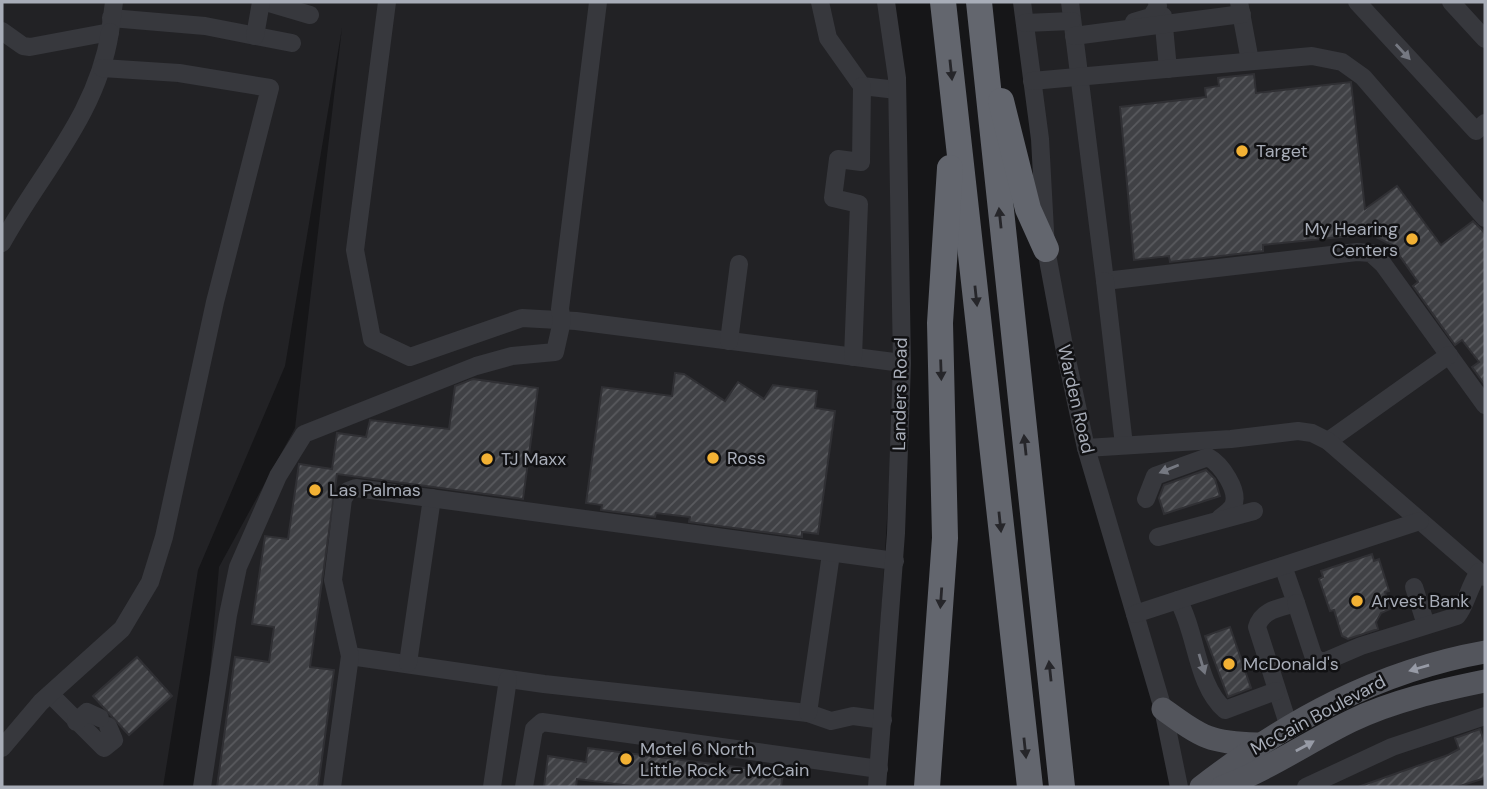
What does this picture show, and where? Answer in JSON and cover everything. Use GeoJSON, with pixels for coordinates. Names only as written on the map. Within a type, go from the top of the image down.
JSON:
{"type":"FeatureCollection","features":[{"type":"Feature","properties":{"kind":"highway"},"geometry":{"type":"LineString","coordinates":[[943,2],[1030,787]]}},
{"type":"Feature","properties":{"kind":"highway"},"geometry":{"type":"LineString","coordinates":[[980,9],[1028,209],[1046,249]]}},
{"type":"Feature","properties":{"kind":"highway"},"geometry":{"type":"LineString","coordinates":[[980,9],[1062,787]]}},
{"type":"Feature","properties":{"kind":"highway"},"geometry":{"type":"LineString","coordinates":[[927,787],[944,564],[940,323],[954,107]]}},
{"type":"Feature","properties":{"kind":"main road","name":"McCain Boulevard"},"geometry":{"type":"LineString","coordinates":[[1201,787],[1257,744],[1340,699],[1401,673],[1485,652]]}},
{"type":"Feature","properties":{"kind":"main road","name":"McCain Boulevard"},"geometry":{"type":"LineString","coordinates":[[1222,787],[1263,769],[1354,719],[1444,689],[1485,681]]}},
{"type":"Feature","properties":{"kind":"main road"},"geometry":{"type":"LineString","coordinates":[[1163,709],[1199,735],[1216,742],[1257,744]]}},
{"type":"Feature","properties":{"kind":"main road"},"geometry":{"type":"LineString","coordinates":[[1244,787],[1263,769]]}},
{"type":"Feature","properties":{"kind":"street"},"geometry":{"type":"LineString","coordinates":[[255,36],[264,2],[310,15]]}},
{"type":"Feature","properties":{"kind":"street"},"geometry":{"type":"LineString","coordinates":[[387,2],[355,250],[372,340],[410,357],[522,318],[902,363]]}},
{"type":"Feature","properties":{"kind":"street"},"geometry":{"type":"LineString","coordinates":[[202,787],[228,615],[238,567],[278,476],[304,434],[476,366],[512,356],[555,352],[562,321],[560,309],[598,2]]}},
{"type":"Feature","properties":{"kind":"street"},"geometry":{"type":"LineString","coordinates":[[820,2],[828,38],[862,86],[861,162],[838,159],[834,198],[859,204],[853,357]]}},
{"type":"Feature","properties":{"kind":"street","name":"Landers Road"},"geometry":{"type":"LineString","coordinates":[[878,778],[895,561],[902,363],[897,90],[895,51],[886,2]]}},
{"type":"Feature","properties":{"kind":"street","name":"Warden Road"},"geometry":{"type":"LineString","coordinates":[[1022,2],[1032,81],[1046,249],[1086,448],[1163,709],[1179,787]]}},
{"type":"Feature","properties":{"kind":"street"},"geometry":{"type":"LineString","coordinates":[[1070,2],[1077,30],[1078,77],[1124,445]]}},
{"type":"Feature","properties":{"kind":"street"},"geometry":{"type":"LineString","coordinates":[[1077,30],[1141,22],[1150,17],[1159,2]]}},
{"type":"Feature","properties":{"kind":"street"},"geometry":{"type":"LineString","coordinates":[[1159,2],[1168,69]]}},
{"type":"Feature","properties":{"kind":"street"},"geometry":{"type":"LineString","coordinates":[[1357,2],[1476,131],[1485,123]]}},
{"type":"Feature","properties":{"kind":"street"},"geometry":{"type":"LineString","coordinates":[[1451,2],[1485,39]]}},
{"type":"Feature","properties":{"kind":"street"},"geometry":{"type":"LineString","coordinates":[[1025,23],[1077,30],[1164,25],[1240,8],[1250,61]]}},
{"type":"Feature","properties":{"kind":"street"},"geometry":{"type":"LineString","coordinates":[[3,238],[65,149],[89,102],[102,68],[112,17]]}},
{"type":"Feature","properties":{"kind":"street"},"geometry":{"type":"LineString","coordinates":[[2,31],[23,46],[30,47],[112,17],[205,26],[292,43]]}},
{"type":"Feature","properties":{"kind":"street"},"geometry":{"type":"LineString","coordinates":[[1032,81],[1312,56],[1342,62],[1363,77],[1485,218]]}},
{"type":"Feature","properties":{"kind":"street"},"geometry":{"type":"LineString","coordinates":[[2,748],[50,694],[122,629],[150,582],[164,537],[215,302],[270,88],[179,73],[102,68]]}},
{"type":"Feature","properties":{"kind":"street"},"geometry":{"type":"LineString","coordinates":[[862,86],[897,90]]}},
{"type":"Feature","properties":{"kind":"street"},"geometry":{"type":"LineString","coordinates":[[1105,281],[1357,252],[1371,253],[1383,264],[1485,405]]}},
{"type":"Feature","properties":{"kind":"street"},"geometry":{"type":"LineString","coordinates":[[729,341],[739,264]]}},
{"type":"Feature","properties":{"kind":"street"},"geometry":{"type":"LineString","coordinates":[[1328,441],[1449,355]]}},
{"type":"Feature","properties":{"kind":"street"},"geometry":{"type":"LineString","coordinates":[[1086,448],[1124,445],[1206,449],[1298,432],[1312,433],[1328,441],[1482,574],[1468,587],[1463,609],[1457,616],[1326,662],[1318,661],[1313,655],[1283,566]]}},
{"type":"Feature","properties":{"kind":"street"},"geometry":{"type":"LineString","coordinates":[[1146,499],[1155,476],[1206,449]]}},
{"type":"Feature","properties":{"kind":"street"},"geometry":{"type":"LineString","coordinates":[[1206,449],[1222,470],[1234,497],[1234,505],[1220,518]]}},
{"type":"Feature","properties":{"kind":"street"},"geometry":{"type":"LineString","coordinates":[[332,787],[350,656],[333,580],[343,499],[348,491],[356,488],[895,561]]}},
{"type":"Feature","properties":{"kind":"street"},"geometry":{"type":"LineString","coordinates":[[408,663],[432,498]]}},
{"type":"Feature","properties":{"kind":"street"},"geometry":{"type":"LineString","coordinates":[[1158,537],[1220,518],[1254,512]]}},
{"type":"Feature","properties":{"kind":"street"},"geometry":{"type":"LineString","coordinates":[[1135,614],[1420,522]]}},
{"type":"Feature","properties":{"kind":"street"},"geometry":{"type":"LineString","coordinates":[[808,713],[831,554]]}},
{"type":"Feature","properties":{"kind":"street"},"geometry":{"type":"LineString","coordinates":[[1414,587],[1426,625]]}},
{"type":"Feature","properties":{"kind":"street"},"geometry":{"type":"LineString","coordinates":[[1178,600],[1187,615],[1213,699],[1225,710],[1276,691]]}},
{"type":"Feature","properties":{"kind":"street"},"geometry":{"type":"LineString","coordinates":[[1289,727],[1257,626],[1259,619],[1267,612],[1296,603]]}},
{"type":"Feature","properties":{"kind":"street"},"geometry":{"type":"LineString","coordinates":[[350,656],[508,679],[808,713],[831,721],[853,716],[883,720]]}},
{"type":"Feature","properties":{"kind":"street"},"geometry":{"type":"LineString","coordinates":[[492,787],[508,679]]}},
{"type":"Feature","properties":{"kind":"street"},"geometry":{"type":"LineString","coordinates":[[50,694],[76,722],[104,748],[114,740],[104,722],[87,712],[76,722]]}},
{"type":"Feature","properties":{"kind":"street"},"geometry":{"type":"LineString","coordinates":[[1306,787],[1333,782],[1392,747],[1485,716]]}},
{"type":"Feature","properties":{"kind":"street"},"geometry":{"type":"LineString","coordinates":[[524,787],[534,729],[542,722],[878,778]]}},
{"type":"Feature","properties":{"kind":"shaded area"},"geometry":{"type":"Polygon","coordinates":[[[2,2],[883,2],[887,13],[895,385],[871,787],[200,787],[219,567],[295,428],[342,28],[285,366],[198,570],[163,787],[2,787],[2,2]]]}},
{"type":"Feature","properties":{"kind":"shaded area"},"geometry":{"type":"Polygon","coordinates":[[[1022,2],[1485,2],[1485,653],[1401,673],[1204,787],[1178,787],[1077,412],[1045,200],[1022,2]]]}},
{"type":"Feature","properties":{"kind":"shaded area"},"geometry":{"type":"Polygon","coordinates":[[[1485,681],[1485,787],[1238,787],[1290,755],[1485,681]]]}},
{"type":"Feature","properties":{"kind":"building","name":"Target"},"geometry":{"type":"Polygon","coordinates":[[[1254,74],[1256,93],[1351,82],[1365,209],[1397,186],[1441,245],[1473,221],[1485,234],[1485,385],[1472,367],[1479,362],[1462,340],[1455,345],[1413,286],[1418,282],[1392,245],[1370,234],[1263,245],[1263,251],[1170,262],[1169,256],[1134,260],[1120,107],[1206,97],[1205,88],[1219,86],[1218,78],[1254,74]]]}},
{"type":"Feature","properties":{"kind":"building"},"geometry":{"type":"Polygon","coordinates":[[[675,373],[684,374],[725,401],[738,382],[764,399],[773,385],[817,391],[815,408],[835,411],[818,534],[802,532],[802,537],[689,522],[690,517],[656,513],[655,517],[601,510],[602,505],[586,503],[602,387],[672,396],[675,373]]]}},
{"type":"Feature","properties":{"kind":"building"},"geometry":{"type":"Polygon","coordinates":[[[473,379],[538,388],[523,499],[337,474],[310,667],[334,670],[318,787],[217,787],[235,657],[269,662],[274,627],[252,624],[265,536],[288,539],[299,464],[332,469],[337,433],[366,437],[370,420],[449,429],[455,386],[473,379]]]}},
{"type":"Feature","properties":{"kind":"building"},"geometry":{"type":"Polygon","coordinates":[[[1206,470],[1215,479],[1220,496],[1164,514],[1159,498],[1164,485],[1206,470]]]}},
{"type":"Feature","properties":{"kind":"building","name":"Arvest Bank"},"geometry":{"type":"Polygon","coordinates":[[[1372,554],[1374,561],[1379,559],[1389,591],[1385,592],[1390,609],[1381,613],[1376,622],[1378,629],[1348,639],[1342,636],[1334,610],[1330,611],[1319,579],[1323,577],[1321,571],[1372,554]]]}},
{"type":"Feature","properties":{"kind":"building","name":"McDonald's"},"geometry":{"type":"Polygon","coordinates":[[[1230,627],[1251,688],[1228,697],[1205,636],[1230,627]]]}},
{"type":"Feature","properties":{"kind":"building"},"geometry":{"type":"Polygon","coordinates":[[[137,657],[172,696],[129,735],[93,696],[137,657]]]}},
{"type":"Feature","properties":{"kind":"building"},"geometry":{"type":"Polygon","coordinates":[[[1480,729],[1485,744],[1485,778],[1457,787],[1358,787],[1448,755],[1459,749],[1455,738],[1480,729]]]}},
{"type":"Feature","properties":{"kind":"building","name":"Motel 6 North Little Rock - McCain"},"geometry":{"type":"Polygon","coordinates":[[[588,748],[783,773],[781,787],[640,787],[577,779],[576,787],[544,787],[548,756],[586,762],[588,748]]]}},
{"type":"Feature","properties":{"kind":"place","name":"Target"},"geometry":{"type":"Point","coordinates":[1242,151]}},
{"type":"Feature","properties":{"kind":"place","name":"My Hearing Centers"},"geometry":{"type":"Point","coordinates":[1412,239]}},
{"type":"Feature","properties":{"kind":"place","name":"Ross"},"geometry":{"type":"Point","coordinates":[713,458]}},
{"type":"Feature","properties":{"kind":"place","name":"TJ Maxx"},"geometry":{"type":"Point","coordinates":[487,459]}},
{"type":"Feature","properties":{"kind":"place","name":"Las Palmas"},"geometry":{"type":"Point","coordinates":[315,490]}},
{"type":"Feature","properties":{"kind":"place","name":"Arvest Bank"},"geometry":{"type":"Point","coordinates":[1357,601]}},
{"type":"Feature","properties":{"kind":"place","name":"McDonald's"},"geometry":{"type":"Point","coordinates":[1229,664]}},
{"type":"Feature","properties":{"kind":"place","name":"Motel 6 North Little Rock - McCain"},"geometry":{"type":"Point","coordinates":[626,759]}}]}
